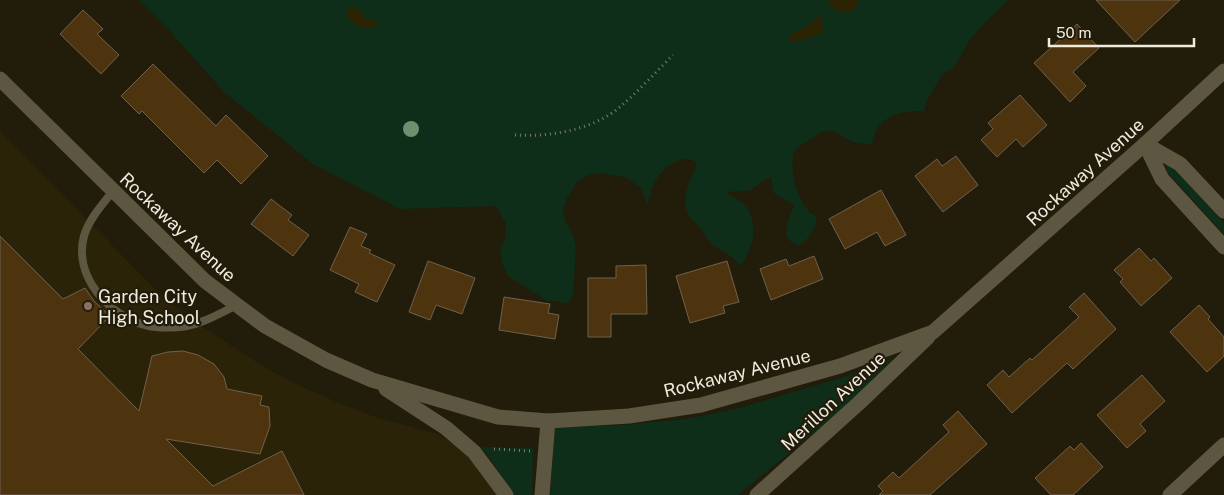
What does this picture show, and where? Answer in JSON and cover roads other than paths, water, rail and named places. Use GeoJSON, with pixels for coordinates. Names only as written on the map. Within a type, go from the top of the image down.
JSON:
{"type":"FeatureCollection","features":[{"type":"Feature","properties":{"kind":"main road","name":"Rockaway Avenue"},"geometry":{"type":"LineString","coordinates":[[0,79],[205,282],[264,326],[326,360],[372,380],[498,417],[548,421],[629,416],[701,405],[840,366],[933,332],[1145,144],[1224,71]]}},
{"type":"Feature","properties":{"kind":"main road"},"geometry":{"type":"LineString","coordinates":[[1145,144],[1180,164],[1224,211]]}},
{"type":"Feature","properties":{"kind":"main road"},"geometry":{"type":"LineString","coordinates":[[1145,144],[1162,179],[1224,247]]}},
{"type":"Feature","properties":{"kind":"main road","name":"Merillon Avenue"},"geometry":{"type":"LineString","coordinates":[[757,495],[933,332]]}},
{"type":"Feature","properties":{"kind":"main road"},"geometry":{"type":"LineString","coordinates":[[372,380],[446,428],[474,452],[506,495]]}},
{"type":"Feature","properties":{"kind":"main road"},"geometry":{"type":"LineString","coordinates":[[542,495],[548,421]]}},
{"type":"Feature","properties":{"kind":"main road"},"geometry":{"type":"LineString","coordinates":[[1170,495],[1224,445]]}},
{"type":"Feature","properties":{"kind":"lane"},"geometry":{"type":"LineString","coordinates":[[113,191],[90,222],[84,237],[82,254],[85,269],[93,286],[106,302],[123,316],[145,325],[161,327],[182,327],[209,319],[237,305]]}},
{"type":"Feature","properties":{"kind":"place","name":"Garden City High School"},"geometry":{"type":"Point","coordinates":[88,306]}}]}
